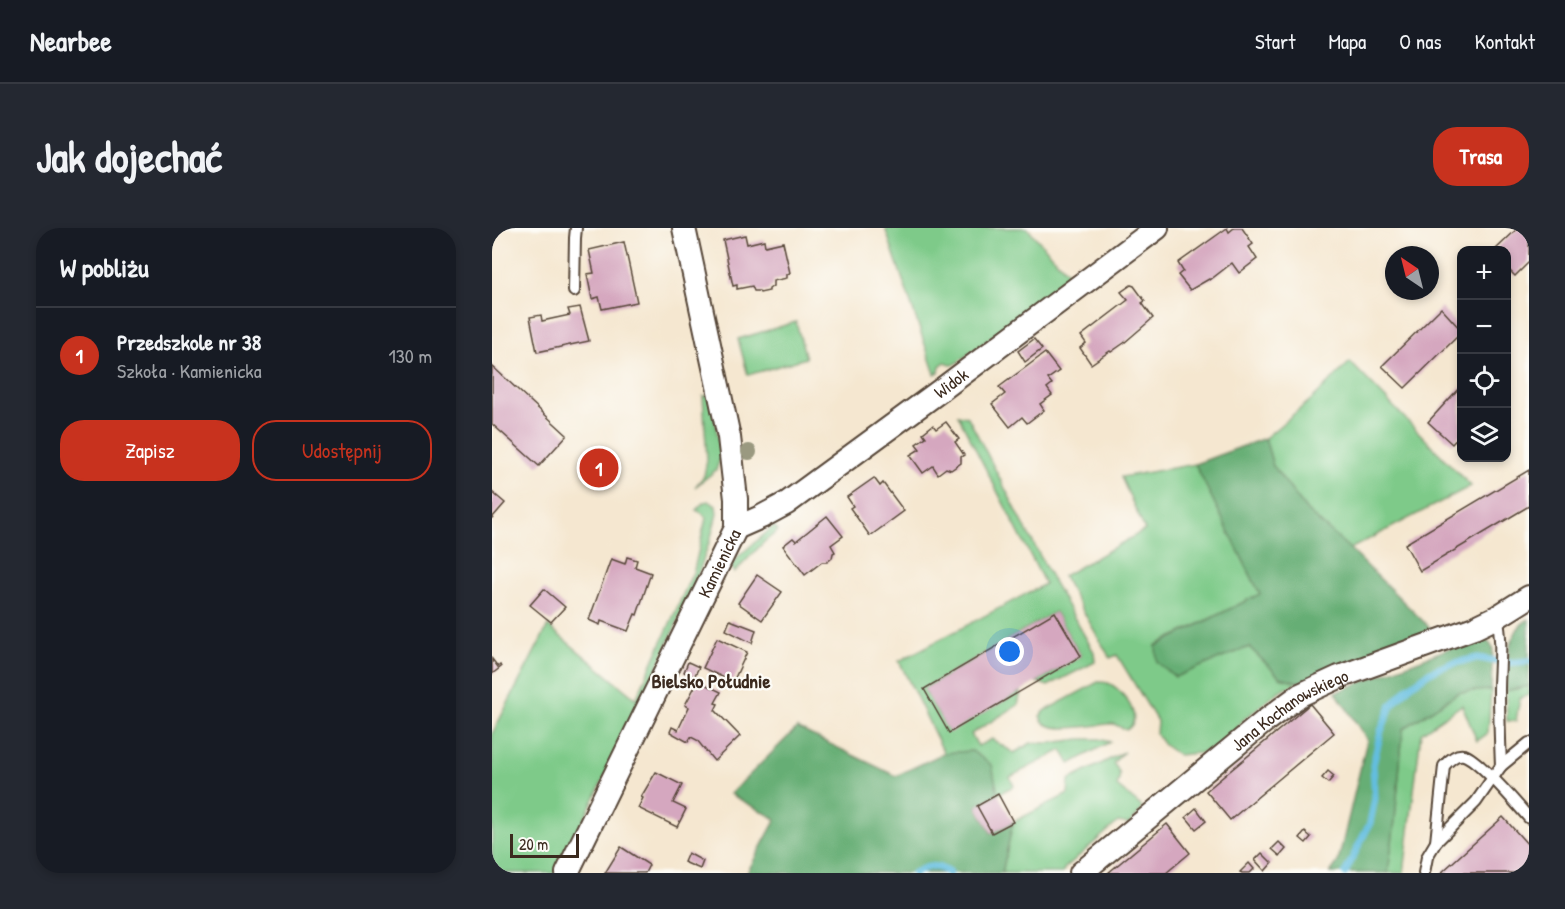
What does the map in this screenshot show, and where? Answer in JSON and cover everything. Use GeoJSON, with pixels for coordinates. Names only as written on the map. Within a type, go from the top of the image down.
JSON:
{"type":"FeatureCollection","features":[{"type":"Feature","properties":{"kind":"street","name":"Kamienicka"},"geometry":{"type":"LineString","coordinates":[[567,873],[736,528],[736,499],[729,438],[684,228]]}},
{"type":"Feature","properties":{"kind":"street","name":"Widok"},"geometry":{"type":"LineString","coordinates":[[736,528],[761,518],[787,503],[1157,228]]}},
{"type":"Feature","properties":{"kind":"street","name":"Jana Kochanowskiego"},"geometry":{"type":"LineString","coordinates":[[1081,873],[1265,721],[1300,695],[1339,677],[1474,628],[1529,597]]}},
{"type":"Feature","properties":{"kind":"lane"},"geometry":{"type":"LineString","coordinates":[[574,291],[576,228]]}},
{"type":"Feature","properties":{"kind":"lane"},"geometry":{"type":"LineString","coordinates":[[1497,617],[1501,633],[1499,690],[1501,766]]}},
{"type":"Feature","properties":{"kind":"lane"},"geometry":{"type":"LineString","coordinates":[[1424,873],[1427,857],[1436,842],[1476,802],[1501,766],[1529,743]]}},
{"type":"Feature","properties":{"kind":"lane"},"geometry":{"type":"LineString","coordinates":[[1436,842],[1444,766],[1455,756],[1464,755],[1476,764],[1529,818]]}},
{"type":"Feature","properties":{"kind":"green space"},"geometry":{"type":"Polygon","coordinates":[[[885,228],[1027,228],[1072,277],[954,365],[945,362],[935,374],[885,228]]]}},
{"type":"Feature","properties":{"kind":"green space"},"geometry":{"type":"Polygon","coordinates":[[[796,322],[806,358],[748,375],[738,339],[796,322]]]}},
{"type":"Feature","properties":{"kind":"green space"},"geometry":{"type":"Polygon","coordinates":[[[1350,362],[1471,486],[1350,549],[1307,511],[1273,466],[1265,438],[1313,398],[1350,362]]]}},
{"type":"Feature","properties":{"kind":"green space"},"geometry":{"type":"Polygon","coordinates":[[[711,395],[721,457],[716,470],[695,487],[704,476],[707,460],[703,396],[711,395]]]}},
{"type":"Feature","properties":{"kind":"green space"},"geometry":{"type":"Polygon","coordinates":[[[958,415],[968,417],[1053,581],[1094,652],[1095,662],[1048,686],[1037,682],[1081,656],[1055,612],[924,689],[949,732],[1021,691],[1018,705],[971,734],[978,746],[992,739],[1014,753],[1031,743],[1080,739],[1099,739],[1110,742],[1070,764],[1062,750],[1010,777],[1014,786],[998,794],[991,765],[972,751],[944,753],[899,661],[1045,584],[958,415]]]}},
{"type":"Feature","properties":{"kind":"green space"},"geometry":{"type":"Polygon","coordinates":[[[1265,438],[1273,466],[1307,511],[1350,549],[1431,629],[1429,637],[1351,666],[1299,682],[1280,677],[1249,647],[1175,677],[1157,662],[1156,646],[1260,594],[1195,464],[1265,438]]]}},
{"type":"Feature","properties":{"kind":"green space"},"geometry":{"type":"Polygon","coordinates":[[[1195,464],[1260,594],[1156,645],[1175,677],[1249,647],[1280,677],[1299,682],[1281,690],[1243,720],[1232,736],[1219,746],[1200,753],[1178,755],[1164,745],[1156,734],[1157,721],[1117,655],[1110,658],[1063,576],[1145,530],[1121,477],[1195,464]]]}},
{"type":"Feature","properties":{"kind":"green space"},"geometry":{"type":"Polygon","coordinates":[[[709,501],[716,506],[717,514],[698,575],[641,704],[557,873],[492,873],[492,734],[548,626],[636,699],[694,570],[706,518],[696,510],[704,502],[709,501]]]}},
{"type":"Feature","properties":{"kind":"green space"},"geometry":{"type":"Polygon","coordinates":[[[774,526],[778,531],[734,573],[731,566],[739,556],[774,526]]]}},
{"type":"Feature","properties":{"kind":"green space"},"geometry":{"type":"Polygon","coordinates":[[[1529,619],[1529,686],[1506,691],[1507,661],[1511,641],[1515,632],[1529,619]]]}},
{"type":"Feature","properties":{"kind":"green space"},"geometry":{"type":"Polygon","coordinates":[[[1483,637],[1493,647],[1491,690],[1459,692],[1403,729],[1388,873],[1330,873],[1338,862],[1367,740],[1336,692],[1483,637]]]}},
{"type":"Feature","properties":{"kind":"green space"},"geometry":{"type":"Polygon","coordinates":[[[1098,682],[1114,686],[1130,705],[1134,719],[1132,725],[1126,730],[1114,724],[1070,728],[1048,725],[1042,721],[1040,716],[1046,710],[1098,682]]]}},
{"type":"Feature","properties":{"kind":"green space"},"geometry":{"type":"Polygon","coordinates":[[[1529,686],[1529,695],[1520,698],[1516,721],[1507,721],[1506,691],[1529,686]]]}},
{"type":"Feature","properties":{"kind":"green space"},"geometry":{"type":"Polygon","coordinates":[[[1491,690],[1488,733],[1477,741],[1462,705],[1421,733],[1404,873],[1388,873],[1403,729],[1459,692],[1491,690]]]}},
{"type":"Feature","properties":{"kind":"green space"},"geometry":{"type":"Polygon","coordinates":[[[797,728],[896,776],[944,753],[972,751],[992,765],[998,794],[977,806],[991,833],[1013,822],[1002,873],[747,873],[776,819],[730,794],[797,728]]]}},
{"type":"Feature","properties":{"kind":"green space"},"geometry":{"type":"Polygon","coordinates":[[[1124,752],[1113,763],[1120,774],[1117,786],[1141,806],[1142,810],[1129,824],[1118,822],[1064,869],[1063,873],[1002,873],[1013,822],[1068,794],[1069,780],[1124,752]]]}},
{"type":"Feature","properties":{"kind":"building"},"geometry":{"type":"Polygon","coordinates":[[[1227,228],[1229,232],[1234,228],[1242,228],[1253,244],[1249,247],[1257,259],[1239,273],[1232,263],[1210,280],[1190,290],[1178,275],[1183,271],[1178,263],[1227,228]]]}},
{"type":"Feature","properties":{"kind":"building"},"geometry":{"type":"Polygon","coordinates":[[[1518,228],[1529,228],[1529,262],[1515,276],[1511,272],[1511,246],[1499,246],[1518,228]]]}},
{"type":"Feature","properties":{"kind":"building"},"geometry":{"type":"Polygon","coordinates":[[[745,235],[747,244],[764,240],[765,246],[783,242],[790,273],[787,274],[787,278],[773,281],[773,286],[769,291],[760,293],[754,291],[752,286],[737,289],[737,285],[733,286],[723,240],[745,235]]]}},
{"type":"Feature","properties":{"kind":"building"},"geometry":{"type":"Polygon","coordinates":[[[624,242],[637,302],[602,309],[599,297],[592,299],[587,274],[594,273],[589,250],[624,242]]]}},
{"type":"Feature","properties":{"kind":"building"},"geometry":{"type":"Polygon","coordinates":[[[1131,285],[1145,301],[1142,303],[1153,318],[1124,343],[1091,364],[1080,348],[1086,343],[1081,336],[1128,300],[1121,292],[1131,285]]]}},
{"type":"Feature","properties":{"kind":"building"},"geometry":{"type":"Polygon","coordinates":[[[580,307],[589,341],[537,352],[530,317],[541,315],[542,321],[570,315],[568,309],[580,307]]]}},
{"type":"Feature","properties":{"kind":"building"},"geometry":{"type":"Polygon","coordinates":[[[1441,308],[1457,326],[1457,337],[1405,388],[1382,366],[1441,308]]]}},
{"type":"Feature","properties":{"kind":"building"},"geometry":{"type":"Polygon","coordinates":[[[1034,339],[1042,349],[1025,362],[1018,351],[1034,339]]]}},
{"type":"Feature","properties":{"kind":"building"},"geometry":{"type":"Polygon","coordinates":[[[1045,353],[1059,371],[1048,379],[1052,384],[1047,388],[1052,395],[1040,404],[1044,410],[1027,423],[1022,417],[1010,427],[992,404],[1005,394],[999,387],[1045,353]]]}},
{"type":"Feature","properties":{"kind":"building"},"geometry":{"type":"Polygon","coordinates":[[[492,366],[567,435],[539,466],[492,424],[492,366]]]}},
{"type":"Feature","properties":{"kind":"building"},"geometry":{"type":"Polygon","coordinates":[[[1457,390],[1457,438],[1452,444],[1428,422],[1457,390]]]}},
{"type":"Feature","properties":{"kind":"building"},"geometry":{"type":"Polygon","coordinates":[[[946,422],[959,439],[955,442],[964,455],[961,457],[961,463],[951,470],[946,468],[938,474],[933,466],[923,473],[910,455],[920,449],[916,444],[926,437],[923,433],[933,425],[936,429],[946,422]]]}},
{"type":"Feature","properties":{"kind":"building"},"geometry":{"type":"Polygon","coordinates":[[[1529,470],[1529,506],[1420,571],[1405,544],[1529,470]]]}},
{"type":"Feature","properties":{"kind":"building"},"geometry":{"type":"Polygon","coordinates":[[[874,478],[880,486],[883,483],[904,511],[870,536],[850,508],[853,506],[847,497],[874,478]]]}},
{"type":"Feature","properties":{"kind":"building"},"geometry":{"type":"Polygon","coordinates":[[[492,492],[505,503],[492,518],[492,492]]]}},
{"type":"Feature","properties":{"kind":"building"},"geometry":{"type":"Polygon","coordinates":[[[827,516],[843,536],[831,545],[835,552],[832,558],[827,562],[822,562],[805,575],[783,546],[793,538],[796,541],[827,516]]]}},
{"type":"Feature","properties":{"kind":"building"},"geometry":{"type":"Polygon","coordinates":[[[627,557],[637,560],[635,567],[651,573],[637,615],[635,614],[628,631],[601,621],[600,625],[589,620],[611,559],[625,564],[627,557]]]}},
{"type":"Feature","properties":{"kind":"building"},"geometry":{"type":"Polygon","coordinates":[[[757,575],[782,592],[762,620],[738,603],[757,575]]]}},
{"type":"Feature","properties":{"kind":"building"},"geometry":{"type":"Polygon","coordinates":[[[544,589],[565,607],[551,622],[530,605],[544,589]]]}},
{"type":"Feature","properties":{"kind":"building"},"geometry":{"type":"Polygon","coordinates":[[[1055,612],[1081,656],[949,733],[924,689],[1055,612]]]}},
{"type":"Feature","properties":{"kind":"building"},"geometry":{"type":"Polygon","coordinates":[[[730,620],[756,630],[752,643],[726,630],[730,620]]]}},
{"type":"Feature","properties":{"kind":"building"},"geometry":{"type":"Polygon","coordinates":[[[717,638],[747,652],[733,682],[703,668],[717,638]]]}},
{"type":"Feature","properties":{"kind":"building"},"geometry":{"type":"Polygon","coordinates":[[[492,659],[498,667],[500,665],[501,667],[492,674],[492,659]]]}},
{"type":"Feature","properties":{"kind":"building"},"geometry":{"type":"Polygon","coordinates":[[[688,662],[699,667],[694,677],[684,672],[688,662]]]}},
{"type":"Feature","properties":{"kind":"building"},"geometry":{"type":"Polygon","coordinates":[[[698,681],[721,692],[715,703],[718,704],[715,710],[740,736],[714,761],[697,740],[691,737],[688,742],[670,732],[672,727],[678,730],[689,707],[685,705],[698,681]]]}},
{"type":"Feature","properties":{"kind":"building"},"geometry":{"type":"Polygon","coordinates":[[[1310,704],[1334,733],[1230,820],[1206,791],[1310,704]]]}},
{"type":"Feature","properties":{"kind":"building"},"geometry":{"type":"Polygon","coordinates":[[[1328,771],[1334,776],[1328,783],[1322,778],[1328,771]]]}},
{"type":"Feature","properties":{"kind":"building"},"geometry":{"type":"Polygon","coordinates":[[[656,772],[682,785],[673,803],[686,809],[677,827],[638,808],[643,798],[641,797],[656,772]]]}},
{"type":"Feature","properties":{"kind":"building"},"geometry":{"type":"Polygon","coordinates":[[[998,794],[1013,822],[992,833],[977,806],[998,794]]]}},
{"type":"Feature","properties":{"kind":"building"},"geometry":{"type":"Polygon","coordinates":[[[1196,808],[1206,821],[1196,829],[1186,817],[1196,808]]]}},
{"type":"Feature","properties":{"kind":"building"},"geometry":{"type":"Polygon","coordinates":[[[1503,817],[1529,846],[1529,873],[1441,873],[1503,817]]]}},
{"type":"Feature","properties":{"kind":"building"},"geometry":{"type":"Polygon","coordinates":[[[1167,824],[1190,853],[1166,873],[1108,873],[1167,824]]]}},
{"type":"Feature","properties":{"kind":"building"},"geometry":{"type":"Polygon","coordinates":[[[1305,832],[1311,837],[1306,843],[1300,838],[1305,832]]]}},
{"type":"Feature","properties":{"kind":"building"},"geometry":{"type":"Polygon","coordinates":[[[1279,842],[1286,849],[1280,856],[1272,849],[1279,842]]]}},
{"type":"Feature","properties":{"kind":"building"},"geometry":{"type":"Polygon","coordinates":[[[621,847],[649,865],[645,873],[605,873],[621,847]]]}},
{"type":"Feature","properties":{"kind":"building"},"geometry":{"type":"Polygon","coordinates":[[[688,853],[703,861],[700,869],[684,862],[688,853]]]}},
{"type":"Feature","properties":{"kind":"building"},"geometry":{"type":"Polygon","coordinates":[[[1262,853],[1272,863],[1265,871],[1255,860],[1262,853]]]}},
{"type":"Feature","properties":{"kind":"building"},"geometry":{"type":"Polygon","coordinates":[[[1249,863],[1254,869],[1250,873],[1240,872],[1249,863]]]}},
{"type":"Feature","properties":{"kind":"waterway"},"geometry":{"type":"LineString","coordinates":[[1345,873],[1370,823],[1375,798],[1373,765],[1381,731],[1391,706],[1409,687],[1430,672],[1450,664],[1478,658],[1507,663],[1529,661]]}},
{"type":"Feature","properties":{"kind":"waterway"},"geometry":{"type":"LineString","coordinates":[[914,873],[932,867],[949,873]]}},
{"type":"Feature","properties":{"kind":"place","name":"Przedszkole nr 38"},"geometry":{"type":"Point","coordinates":[599,468]}},
{"type":"Feature","properties":{"kind":"district","name":"Bielsko Południe"},"geometry":{"type":"Point","coordinates":[711,680]}}]}
